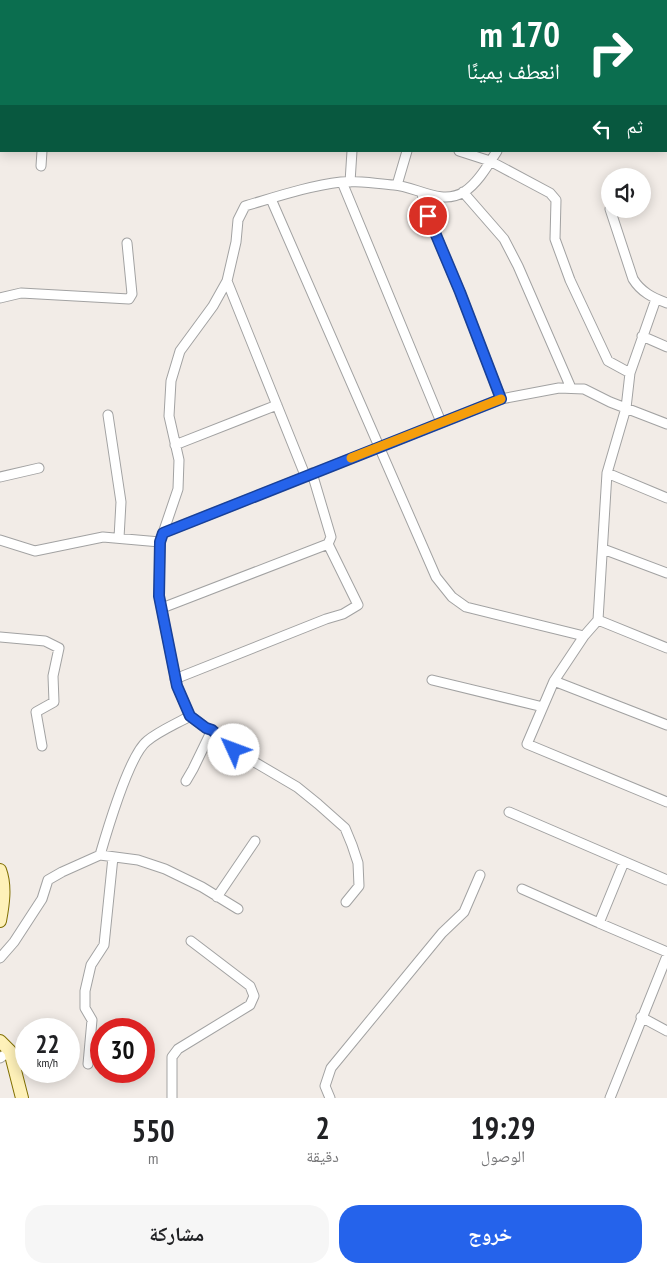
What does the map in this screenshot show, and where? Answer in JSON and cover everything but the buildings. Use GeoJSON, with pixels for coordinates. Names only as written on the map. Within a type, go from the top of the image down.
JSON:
{"type":"FeatureCollection","features":[{"type":"Feature","properties":{"kind":"street"},"geometry":{"type":"LineString","coordinates":[[41,166],[42,152]]}},
{"type":"Feature","properties":{"kind":"street"},"geometry":{"type":"LineString","coordinates":[[352,152],[346,182],[441,422]]}},
{"type":"Feature","properties":{"kind":"street"},"geometry":{"type":"LineString","coordinates":[[397,185],[407,152]]}},
{"type":"Feature","properties":{"kind":"street"},"geometry":{"type":"LineString","coordinates":[[462,152],[490,161],[550,193],[556,200],[555,239],[570,280],[608,361],[630,373]]}},
{"type":"Feature","properties":{"kind":"street"},"geometry":{"type":"LineString","coordinates":[[346,902],[359,886],[358,863],[344,828],[297,788],[234,750],[212,730],[206,728],[190,716],[177,686],[159,596],[161,537],[178,489],[179,460],[168,416],[171,381],[180,351],[213,306],[227,281],[236,242],[238,220],[245,206],[305,189],[346,182],[397,185],[422,194],[448,197],[464,192],[479,177],[496,152]]}},
{"type":"Feature","properties":{"kind":"street"},"geometry":{"type":"LineString","coordinates":[[464,192],[504,239],[518,266],[571,388]]}},
{"type":"Feature","properties":{"kind":"street"},"geometry":{"type":"LineString","coordinates":[[422,194],[428,216],[460,292],[501,399]]}},
{"type":"Feature","properties":{"kind":"street"},"geometry":{"type":"LineString","coordinates":[[271,199],[436,577],[452,597],[466,607],[584,636]]}},
{"type":"Feature","properties":{"kind":"street"},"geometry":{"type":"LineString","coordinates":[[613,218],[633,279],[638,287],[656,299],[667,303]]}},
{"type":"Feature","properties":{"kind":"street"},"geometry":{"type":"LineString","coordinates":[[0,298],[21,293],[129,299],[132,294],[127,243]]}},
{"type":"Feature","properties":{"kind":"street"},"geometry":{"type":"LineString","coordinates":[[162,608],[328,544],[331,537],[309,474],[277,405],[227,281]]}},
{"type":"Feature","properties":{"kind":"street"},"geometry":{"type":"LineString","coordinates":[[656,299],[630,373],[626,408],[607,473],[598,620],[584,636],[554,681],[527,744],[667,802]]}},
{"type":"Feature","properties":{"kind":"street"},"geometry":{"type":"LineString","coordinates":[[642,336],[667,346]]}},
{"type":"Feature","properties":{"kind":"street"},"geometry":{"type":"LineString","coordinates":[[0,540],[35,551],[103,537],[161,537],[309,474],[501,399],[559,388],[584,389],[667,424]]}},
{"type":"Feature","properties":{"kind":"street"},"geometry":{"type":"LineString","coordinates":[[175,444],[277,405]]}},
{"type":"Feature","properties":{"kind":"street"},"geometry":{"type":"LineString","coordinates":[[108,415],[121,502],[119,538]]}},
{"type":"Feature","properties":{"kind":"street"},"geometry":{"type":"LineString","coordinates":[[0,477],[38,468]]}},
{"type":"Feature","properties":{"kind":"street"},"geometry":{"type":"LineString","coordinates":[[607,473],[667,498]]}},
{"type":"Feature","properties":{"kind":"street"},"geometry":{"type":"LineString","coordinates":[[175,679],[343,614],[358,605],[328,544]]}},
{"type":"Feature","properties":{"kind":"street"},"geometry":{"type":"LineString","coordinates":[[603,549],[667,573]]}},
{"type":"Feature","properties":{"kind":"street"},"geometry":{"type":"LineString","coordinates":[[598,620],[667,648]]}},
{"type":"Feature","properties":{"kind":"street"},"geometry":{"type":"LineString","coordinates":[[0,637],[45,641],[59,648],[53,676],[54,702],[36,712],[42,746]]}},
{"type":"Feature","properties":{"kind":"street"},"geometry":{"type":"LineString","coordinates":[[432,680],[543,707]]}},
{"type":"Feature","properties":{"kind":"street"},"geometry":{"type":"LineString","coordinates":[[554,681],[667,725]]}},
{"type":"Feature","properties":{"kind":"street"},"geometry":{"type":"LineString","coordinates":[[100,855],[111,815],[134,759],[145,742],[190,716]]}},
{"type":"Feature","properties":{"kind":"street"},"geometry":{"type":"LineString","coordinates":[[186,780],[212,730]]}},
{"type":"Feature","properties":{"kind":"street"},"geometry":{"type":"LineString","coordinates":[[509,812],[667,880]]}},
{"type":"Feature","properties":{"kind":"street"},"geometry":{"type":"LineString","coordinates":[[217,897],[255,842]]}},
{"type":"Feature","properties":{"kind":"street"},"geometry":{"type":"LineString","coordinates":[[0,958],[14,942],[42,899],[48,880],[100,855],[138,860],[165,869],[238,909]]}},
{"type":"Feature","properties":{"kind":"street"},"geometry":{"type":"LineString","coordinates":[[88,1064],[92,1020],[85,1008],[85,991],[90,965],[104,944],[113,857]]}},
{"type":"Feature","properties":{"kind":"street"},"geometry":{"type":"LineString","coordinates":[[599,923],[624,862]]}},
{"type":"Feature","properties":{"kind":"street"},"geometry":{"type":"LineString","coordinates":[[0,870],[3,880],[0,921]]}},
{"type":"Feature","properties":{"kind":"street"},"geometry":{"type":"LineString","coordinates":[[330,1098],[325,1086],[331,1068],[442,933],[464,912],[480,875]]}},
{"type":"Feature","properties":{"kind":"street"},"geometry":{"type":"LineString","coordinates":[[522,890],[667,954],[610,1098]]}},
{"type":"Feature","properties":{"kind":"street"},"geometry":{"type":"LineString","coordinates":[[172,1098],[172,1057],[178,1049],[250,1005],[254,996],[250,986],[190,941]]}},
{"type":"Feature","properties":{"kind":"street"},"geometry":{"type":"LineString","coordinates":[[641,1017],[667,1030]]}},
{"type":"Feature","properties":{"kind":"street"},"geometry":{"type":"LineString","coordinates":[[0,1041],[22,1098]]}},
{"type":"Feature","properties":{"kind":"slow traffic"},"geometry":{"type":"LineString","coordinates":[[351,458],[501,399]]}},
{"type":"Feature","properties":{"kind":"route"},"geometry":{"type":"LineString","coordinates":[[234,750],[212,730],[206,728],[190,716],[177,686],[159,596],[160,542],[163,533],[501,399],[460,292],[428,216]]}}]}
